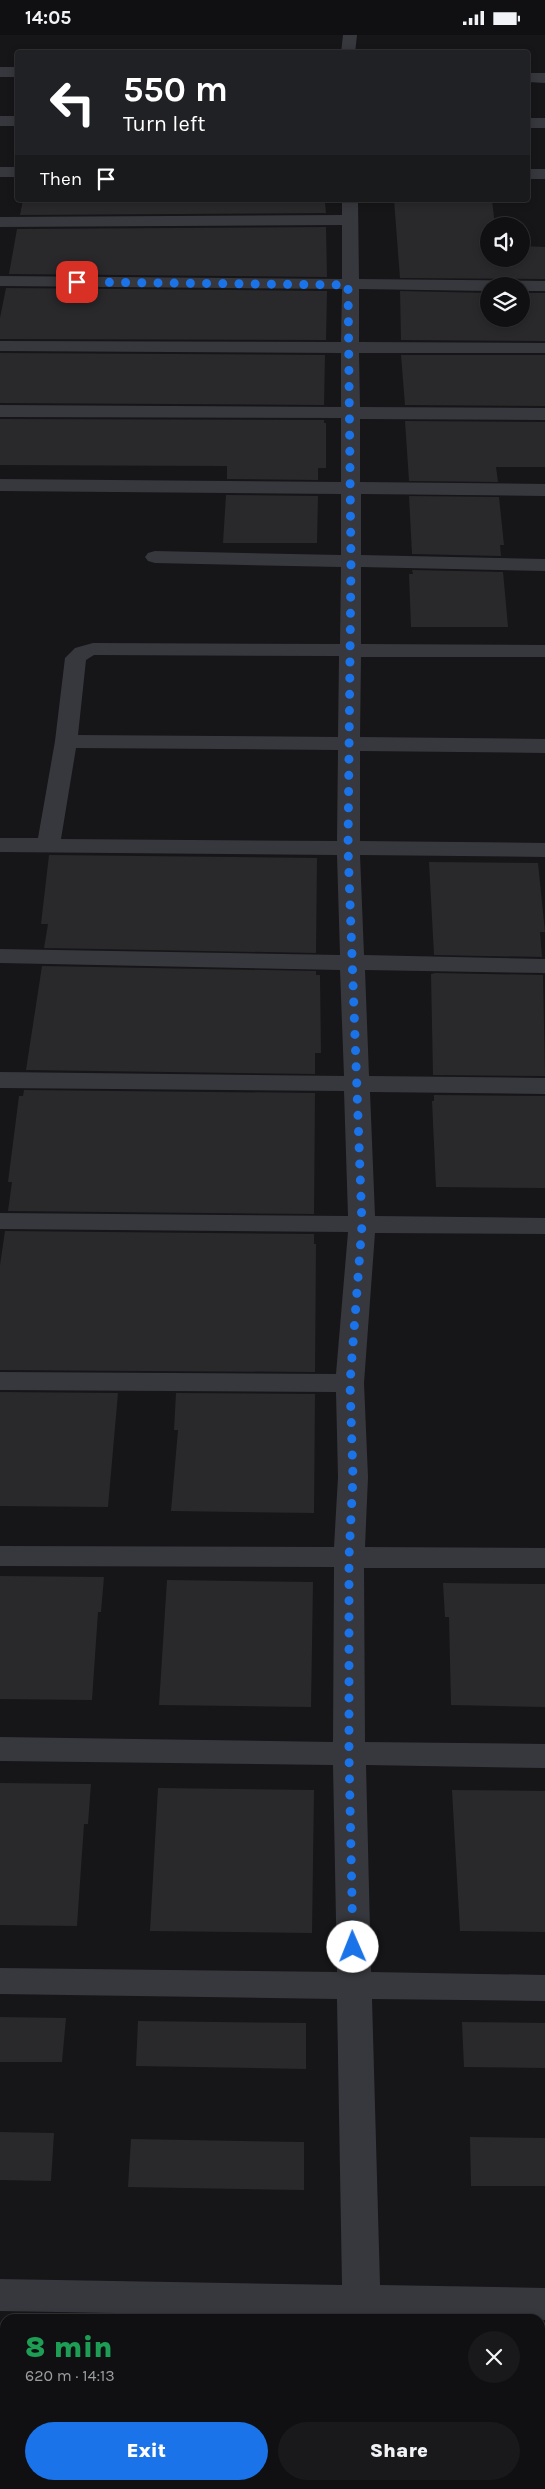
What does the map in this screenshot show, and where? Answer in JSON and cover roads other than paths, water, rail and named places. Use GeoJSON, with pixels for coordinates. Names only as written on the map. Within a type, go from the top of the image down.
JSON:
{"type":"FeatureCollection","features":[{"type":"Feature","properties":{"kind":"street"},"geometry":{"type":"LineString","coordinates":[[348,50],[350,35]]}},
{"type":"Feature","properties":{"kind":"street"},"geometry":{"type":"LineString","coordinates":[[0,72],[15,72]]}},
{"type":"Feature","properties":{"kind":"street"},"geometry":{"type":"LineString","coordinates":[[530,77],[545,77]]}},
{"type":"Feature","properties":{"kind":"street"},"geometry":{"type":"LineString","coordinates":[[0,121],[15,121]]}},
{"type":"Feature","properties":{"kind":"street"},"geometry":{"type":"LineString","coordinates":[[530,123],[545,123]]}},
{"type":"Feature","properties":{"kind":"street"},"geometry":{"type":"LineString","coordinates":[[0,172],[15,172]]}},
{"type":"Feature","properties":{"kind":"street"},"geometry":{"type":"LineString","coordinates":[[530,174],[545,174]]}},
{"type":"Feature","properties":{"kind":"street"},"geometry":{"type":"LineString","coordinates":[[0,222],[349,210],[351,563],[347,743],[348,848],[362,1225],[350,1383],[353,1477],[349,1557],[349,1755],[362,2310]]}},
{"type":"Feature","properties":{"kind":"street"},"geometry":{"type":"LineString","coordinates":[[0,281],[545,286]]}},
{"type":"Feature","properties":{"kind":"street"},"geometry":{"type":"LineString","coordinates":[[0,346],[545,349]]}},
{"type":"Feature","properties":{"kind":"street"},"geometry":{"type":"LineString","coordinates":[[0,411],[545,414]]}},
{"type":"Feature","properties":{"kind":"street"},"geometry":{"type":"LineString","coordinates":[[0,485],[545,490]]}},
{"type":"Feature","properties":{"kind":"street"},"geometry":{"type":"LineString","coordinates":[[155,557],[351,563],[545,565]]}},
{"type":"Feature","properties":{"kind":"street"},"geometry":{"type":"LineString","coordinates":[[48,845],[66,741],[76,658],[82,652],[93,649],[545,651]]}},
{"type":"Feature","properties":{"kind":"street"},"geometry":{"type":"LineString","coordinates":[[66,741],[545,746]]}},
{"type":"Feature","properties":{"kind":"street"},"geometry":{"type":"LineString","coordinates":[[0,845],[545,850]]}},
{"type":"Feature","properties":{"kind":"street"},"geometry":{"type":"LineString","coordinates":[[0,956],[351,964],[545,966]]}},
{"type":"Feature","properties":{"kind":"street"},"geometry":{"type":"LineString","coordinates":[[0,1080],[545,1086]]}},
{"type":"Feature","properties":{"kind":"street"},"geometry":{"type":"LineString","coordinates":[[0,1221],[545,1226]]}},
{"type":"Feature","properties":{"kind":"street"},"geometry":{"type":"LineString","coordinates":[[0,1381],[350,1383]]}},
{"type":"Feature","properties":{"kind":"street"},"geometry":{"type":"LineString","coordinates":[[0,1556],[545,1558]]}},
{"type":"Feature","properties":{"kind":"street"},"geometry":{"type":"LineString","coordinates":[[0,1749],[349,1755],[545,1756]]}},
{"type":"Feature","properties":{"kind":"street"},"geometry":{"type":"LineString","coordinates":[[0,1981],[545,1989]]}},
{"type":"Feature","properties":{"kind":"street"},"geometry":{"type":"LineString","coordinates":[[0,2295],[362,2310],[545,2304]]}}]}
